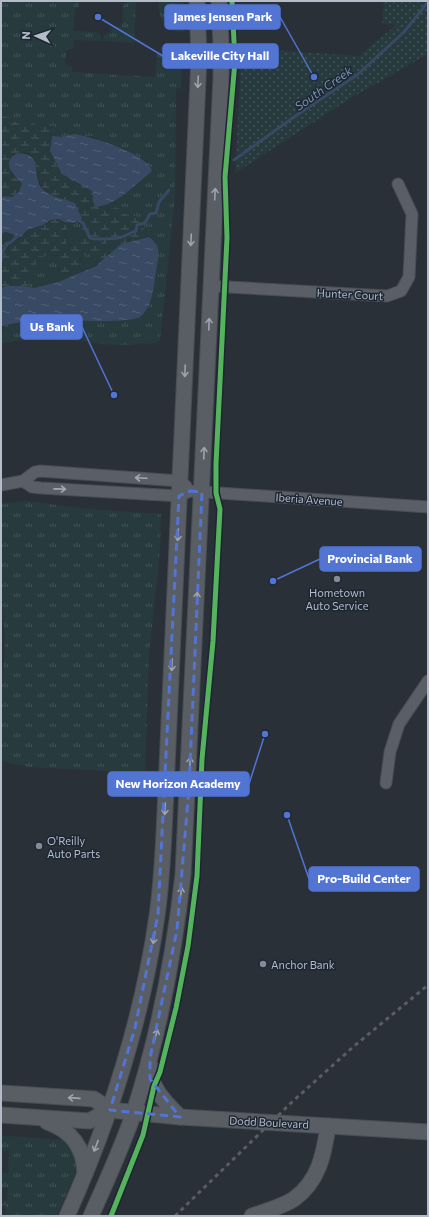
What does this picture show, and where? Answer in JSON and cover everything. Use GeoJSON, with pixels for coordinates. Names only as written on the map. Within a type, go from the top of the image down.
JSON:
{"type":"FeatureCollection","features":[{"type":"Feature","properties":{"kind":"main road"},"geometry":{"type":"LineString","coordinates":[[91,1216],[134,1112],[150,1058],[160,1019],[172,960],[183,874],[188,490],[199,58],[197,1]]}},
{"type":"Feature","properties":{"kind":"main road"},"geometry":{"type":"LineString","coordinates":[[67,1216],[85,1176],[110,1110],[135,1028],[144,991],[158,914],[188,490],[210,286],[221,78],[219,1]]}},
{"type":"Feature","properties":{"kind":"main road"},"geometry":{"type":"LineString","coordinates":[[150,1058],[150,1079],[180,1117]]}},
{"type":"Feature","properties":{"kind":"main road","name":"Dodd Boulevard"},"geometry":{"type":"LineString","coordinates":[[1,1093],[94,1099],[110,1110],[180,1117],[428,1132]]}},
{"type":"Feature","properties":{"kind":"main road"},"geometry":{"type":"LineString","coordinates":[[1,1115],[89,1121],[110,1110]]}},
{"type":"Feature","properties":{"kind":"main road"},"geometry":{"type":"LineString","coordinates":[[31,1117],[59,1126],[71,1134],[80,1149],[85,1176]]}},
{"type":"Feature","properties":{"kind":"main road"},"geometry":{"type":"LineString","coordinates":[[252,1216],[294,1199],[305,1189],[315,1176],[323,1159],[328,1126]]}},
{"type":"Feature","properties":{"kind":"street","name":"Hunter Court"},"geometry":{"type":"LineString","coordinates":[[210,286],[387,296],[401,291],[409,277],[412,214],[398,184]]}},
{"type":"Feature","properties":{"kind":"street","name":"Iberia Avenue"},"geometry":{"type":"LineString","coordinates":[[1,485],[23,481],[35,472],[40,471],[188,490],[428,507]]}},
{"type":"Feature","properties":{"kind":"street","name":"Iberia Avenue"},"geometry":{"type":"LineString","coordinates":[[23,481],[32,487],[41,488],[188,490]]}},
{"type":"Feature","properties":{"kind":"street"},"geometry":{"type":"LineString","coordinates":[[386,783],[390,752],[399,724],[428,681]]}},
{"type":"Feature","properties":{"kind":"highlighted area"},"geometry":{"type":"Polygon","coordinates":[[[190,491],[202,492],[189,788],[177,930],[150,1058],[150,1079],[180,1117],[110,1110],[135,1028],[158,914],[179,496],[190,491]]]}},
{"type":"Feature","properties":{"kind":"green space"},"geometry":{"type":"Polygon","coordinates":[[[1,1],[79,1],[79,8],[75,8],[73,31],[96,32],[101,35],[101,41],[74,40],[73,48],[66,51],[65,63],[72,67],[72,72],[155,77],[157,53],[182,61],[181,89],[176,88],[175,198],[160,340],[156,343],[117,345],[39,339],[14,341],[1,344],[1,334],[5,325],[32,321],[72,320],[143,314],[153,290],[156,242],[149,237],[142,238],[141,217],[133,216],[117,209],[107,210],[103,206],[125,194],[146,176],[146,161],[91,136],[58,138],[52,136],[55,132],[52,126],[40,127],[31,122],[14,122],[9,117],[1,116],[1,1]]]}},
{"type":"Feature","properties":{"kind":"green space"},"geometry":{"type":"Polygon","coordinates":[[[127,1],[136,1],[134,43],[103,41],[104,35],[110,32],[112,26],[122,27],[123,4],[126,4],[127,1]]]}},
{"type":"Feature","properties":{"kind":"green space"},"geometry":{"type":"Polygon","coordinates":[[[159,1],[183,1],[185,28],[183,33],[167,26],[161,18],[159,1]]]}},
{"type":"Feature","properties":{"kind":"green space"},"geometry":{"type":"Polygon","coordinates":[[[384,1],[428,1],[428,54],[351,98],[235,173],[242,48],[359,56],[396,25],[382,23],[384,1]]]}},
{"type":"Feature","properties":{"kind":"green space"},"geometry":{"type":"Polygon","coordinates":[[[166,45],[185,47],[183,58],[166,54],[159,49],[166,45]]]}},
{"type":"Feature","properties":{"kind":"green space"},"geometry":{"type":"Polygon","coordinates":[[[1,116],[9,117],[14,122],[31,122],[40,127],[55,126],[55,132],[51,137],[50,151],[62,174],[92,191],[92,198],[97,207],[103,206],[107,210],[119,208],[125,214],[145,218],[145,227],[142,232],[142,238],[123,244],[108,240],[106,243],[113,252],[100,263],[91,259],[91,254],[81,256],[79,260],[80,272],[62,281],[57,274],[61,265],[61,256],[35,256],[36,265],[29,270],[27,276],[29,287],[6,286],[1,288],[1,256],[7,248],[17,243],[27,230],[43,225],[50,220],[59,219],[67,226],[66,243],[69,246],[78,243],[84,235],[80,223],[82,219],[75,203],[55,197],[44,190],[38,178],[35,164],[28,154],[22,153],[13,155],[10,160],[12,175],[22,183],[19,192],[12,197],[5,196],[1,198],[1,116]]]}},
{"type":"Feature","properties":{"kind":"green space"},"geometry":{"type":"Polygon","coordinates":[[[82,219],[84,235],[78,243],[69,246],[66,243],[68,235],[64,222],[75,223],[82,219]]]}},
{"type":"Feature","properties":{"kind":"green space"},"geometry":{"type":"Polygon","coordinates":[[[6,232],[21,237],[17,243],[7,248],[1,256],[1,236],[6,232]]]}},
{"type":"Feature","properties":{"kind":"green space"},"geometry":{"type":"Polygon","coordinates":[[[108,240],[123,244],[113,252],[106,243],[108,240]]]}},
{"type":"Feature","properties":{"kind":"green space"},"geometry":{"type":"Polygon","coordinates":[[[85,254],[91,254],[93,261],[100,263],[80,272],[80,259],[85,254]]]}},
{"type":"Feature","properties":{"kind":"green space"},"geometry":{"type":"Polygon","coordinates":[[[35,256],[61,256],[61,265],[58,270],[62,281],[34,288],[29,287],[27,276],[35,256]]]}},
{"type":"Feature","properties":{"kind":"green space"},"geometry":{"type":"Polygon","coordinates":[[[25,501],[88,509],[161,514],[160,550],[149,655],[145,773],[29,767],[1,761],[1,702],[5,645],[1,583],[1,504],[25,501]]]}},
{"type":"Feature","properties":{"kind":"green space"},"geometry":{"type":"Polygon","coordinates":[[[2,1137],[67,1140],[79,1165],[57,1216],[5,1216],[6,1206],[1,1205],[1,1201],[7,1201],[8,1188],[1,1188],[1,1173],[8,1173],[9,1151],[1,1150],[2,1137]]]}},
{"type":"Feature","properties":{"kind":"water"},"geometry":{"type":"Polygon","coordinates":[[[74,134],[93,138],[130,152],[141,158],[152,171],[120,198],[97,207],[93,202],[92,191],[62,174],[50,151],[52,136],[62,137],[74,134]]]}},
{"type":"Feature","properties":{"kind":"water"},"geometry":{"type":"Polygon","coordinates":[[[18,153],[27,154],[35,162],[38,181],[41,187],[53,196],[75,203],[82,219],[75,223],[64,222],[59,219],[50,220],[43,225],[27,230],[21,237],[6,232],[3,233],[1,237],[1,198],[4,196],[12,197],[19,192],[22,183],[12,172],[9,164],[13,156],[18,153]]]}},
{"type":"Feature","properties":{"kind":"water"},"geometry":{"type":"Polygon","coordinates":[[[149,237],[158,248],[158,257],[152,296],[147,308],[140,317],[107,321],[34,320],[1,326],[1,288],[6,286],[23,286],[34,288],[58,282],[96,266],[121,244],[149,237]]]}},
{"type":"Feature","properties":{"kind":"waterway","name":"South Creek"},"geometry":{"type":"LineString","coordinates":[[234,160],[297,115],[357,75],[404,32],[428,2]]}},
{"type":"Feature","properties":{"kind":"waterway","name":"South Creek"},"geometry":{"type":"LineString","coordinates":[[76,219],[83,223],[90,238],[105,239],[122,237],[136,231],[137,225],[145,223],[150,214],[156,213],[159,202],[169,190]]}},
{"type":"Feature","properties":{"kind":"waterway","name":"South Creek"},"geometry":{"type":"LineString","coordinates":[[1,261],[2,253],[7,243],[10,243],[20,234]]}},
{"type":"Feature","properties":{"kind":"railway"},"geometry":{"type":"LineString","coordinates":[[175,1216],[292,1102],[353,1047],[428,985]]}},
{"type":"Feature","properties":{"kind":"cycle path"},"geometry":{"type":"LineString","coordinates":[[111,1216],[143,1135],[154,1086],[160,1072],[176,1008],[188,946],[197,876],[202,759],[213,641],[220,509],[216,493],[216,464],[227,238],[225,177],[235,61],[232,1]]}},
{"type":"Feature","properties":{"kind":"place","name":"Lakeville City Hall"},"geometry":{"type":"Point","coordinates":[98,17]}},
{"type":"Feature","properties":{"kind":"place","name":"James Jensen Park"},"geometry":{"type":"Point","coordinates":[314,77]}},
{"type":"Feature","properties":{"kind":"place","name":"Us Bank"},"geometry":{"type":"Point","coordinates":[114,395]}},
{"type":"Feature","properties":{"kind":"place","name":"Hometown Auto Service"},"geometry":{"type":"Point","coordinates":[337,579]}},
{"type":"Feature","properties":{"kind":"place","name":"Provincial Bank"},"geometry":{"type":"Point","coordinates":[273,581]}},
{"type":"Feature","properties":{"kind":"place","name":"New Horizon Academy"},"geometry":{"type":"Point","coordinates":[265,734]}},
{"type":"Feature","properties":{"kind":"place","name":"Pro-Build Center"},"geometry":{"type":"Point","coordinates":[287,815]}},
{"type":"Feature","properties":{"kind":"place","name":"O'Reilly Auto Parts"},"geometry":{"type":"Point","coordinates":[39,846]}},
{"type":"Feature","properties":{"kind":"place","name":"Anchor Bank"},"geometry":{"type":"Point","coordinates":[263,964]}}]}
